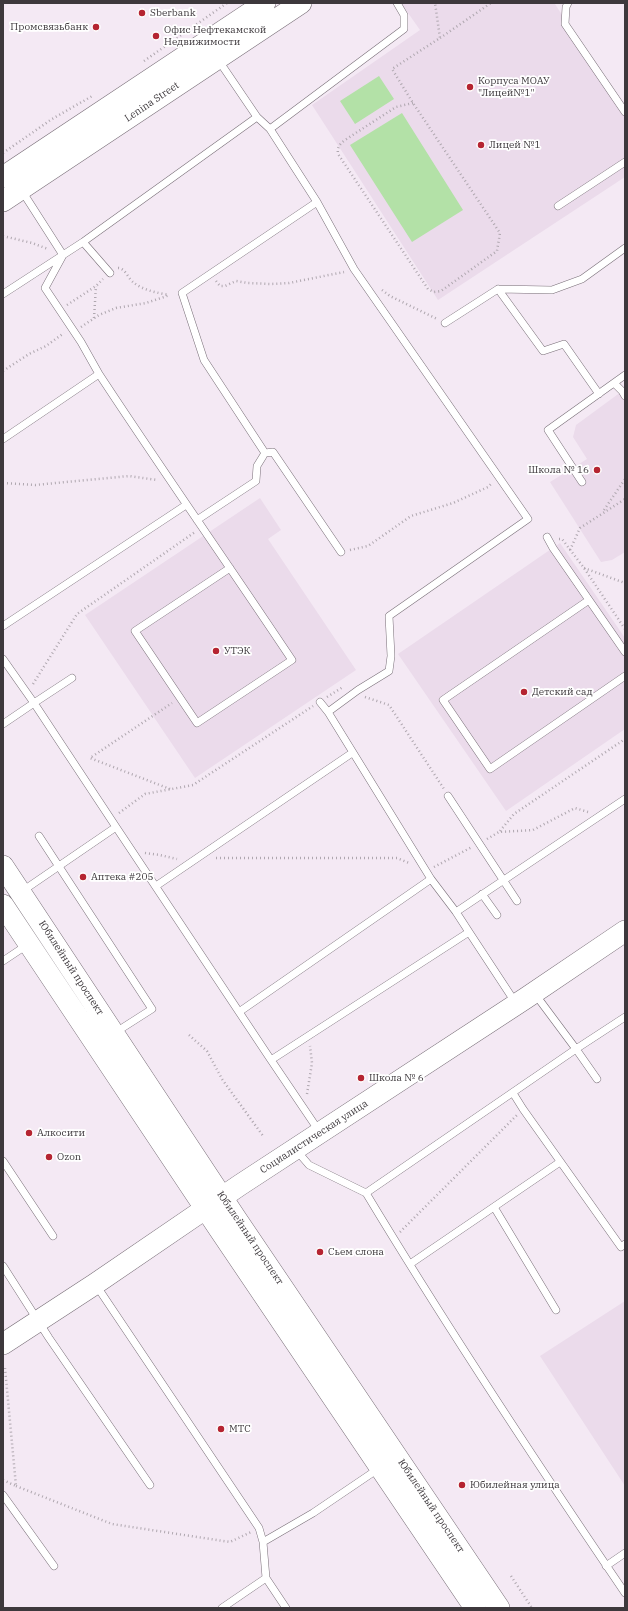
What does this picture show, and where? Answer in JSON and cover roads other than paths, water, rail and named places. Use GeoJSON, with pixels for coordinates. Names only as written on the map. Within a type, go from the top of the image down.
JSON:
{"type":"FeatureCollection","features":[{"type":"Feature","properties":{"kind":"main road","name":"Lenina Street"},"geometry":{"type":"LineString","coordinates":[[3,177],[265,3]]}},
{"type":"Feature","properties":{"kind":"main road","name":"Lenina Street"},"geometry":{"type":"LineString","coordinates":[[3,201],[301,3]]}},
{"type":"Feature","properties":{"kind":"main road","name":"Юбилейный проспект"},"geometry":{"type":"LineString","coordinates":[[3,866],[28,944],[475,1608]]}},
{"type":"Feature","properties":{"kind":"main road","name":"Юбилейный проспект"},"geometry":{"type":"LineString","coordinates":[[17,906],[114,1033],[223,1198],[499,1608]]}},
{"type":"Feature","properties":{"kind":"main road","name":"Социалистическая улица"},"geometry":{"type":"LineString","coordinates":[[3,1344],[625,931]]}},
{"type":"Feature","properties":{"kind":"lane"},"geometry":{"type":"LineString","coordinates":[[270,129],[404,29],[404,15],[397,3]]}},
{"type":"Feature","properties":{"kind":"lane"},"geometry":{"type":"LineString","coordinates":[[568,3],[566,7],[565,24],[625,112]]}},
{"type":"Feature","properties":{"kind":"lane"},"geometry":{"type":"LineString","coordinates":[[217,59],[257,117],[270,129],[317,202],[354,269],[528,519],[389,616],[391,656],[389,671],[358,690],[328,712]]}},
{"type":"Feature","properties":{"kind":"lane"},"geometry":{"type":"LineString","coordinates":[[3,294],[83,242],[257,117]]}},
{"type":"Feature","properties":{"kind":"lane"},"geometry":{"type":"LineString","coordinates":[[558,206],[625,162]]}},
{"type":"Feature","properties":{"kind":"lane"},"geometry":{"type":"LineString","coordinates":[[21,189],[63,255]]}},
{"type":"Feature","properties":{"kind":"lane"},"geometry":{"type":"LineString","coordinates":[[265,453],[204,360],[182,293],[317,202]]}},
{"type":"Feature","properties":{"kind":"lane"},"geometry":{"type":"LineString","coordinates":[[83,242],[110,273]]}},
{"type":"Feature","properties":{"kind":"lane"},"geometry":{"type":"LineString","coordinates":[[445,323],[498,289],[552,290],[582,279],[625,248]]}},
{"type":"Feature","properties":{"kind":"lane"},"geometry":{"type":"LineString","coordinates":[[63,255],[45,288],[73,330],[99,374],[186,505],[203,527],[292,660],[196,723],[135,631],[230,568]]}},
{"type":"Feature","properties":{"kind":"lane"},"geometry":{"type":"LineString","coordinates":[[498,289],[543,351],[564,344],[599,394]]}},
{"type":"Feature","properties":{"kind":"lane"},"geometry":{"type":"LineString","coordinates":[[3,439],[99,374]]}},
{"type":"Feature","properties":{"kind":"lane"},"geometry":{"type":"LineString","coordinates":[[582,482],[548,430],[625,375]]}},
{"type":"Feature","properties":{"kind":"lane"},"geometry":{"type":"LineString","coordinates":[[614,383],[625,396]]}},
{"type":"Feature","properties":{"kind":"lane"},"geometry":{"type":"LineString","coordinates":[[265,453],[273,452],[341,552]]}},
{"type":"Feature","properties":{"kind":"lane"},"geometry":{"type":"LineString","coordinates":[[197,520],[256,481],[257,466],[265,453]]}},
{"type":"Feature","properties":{"kind":"lane"},"geometry":{"type":"LineString","coordinates":[[3,626],[186,505]]}},
{"type":"Feature","properties":{"kind":"lane"},"geometry":{"type":"LineString","coordinates":[[547,537],[553,548],[625,652]]}},
{"type":"Feature","properties":{"kind":"lane"},"geometry":{"type":"LineString","coordinates":[[589,600],[443,700],[490,769],[625,676]]}},
{"type":"Feature","properties":{"kind":"lane"},"geometry":{"type":"LineString","coordinates":[[3,659],[134,852],[320,1133]]}},
{"type":"Feature","properties":{"kind":"lane"},"geometry":{"type":"LineString","coordinates":[[3,724],[72,678]]}},
{"type":"Feature","properties":{"kind":"lane"},"geometry":{"type":"LineString","coordinates":[[320,702],[328,712],[431,879],[456,912],[516,1004]]}},
{"type":"Feature","properties":{"kind":"lane"},"geometry":{"type":"LineString","coordinates":[[156,886],[352,753]]}},
{"type":"Feature","properties":{"kind":"lane"},"geometry":{"type":"LineString","coordinates":[[448,796],[517,901]]}},
{"type":"Feature","properties":{"kind":"lane"},"geometry":{"type":"LineString","coordinates":[[456,912],[625,799]]}},
{"type":"Feature","properties":{"kind":"lane"},"geometry":{"type":"LineString","coordinates":[[17,906],[59,867],[116,826]]}},
{"type":"Feature","properties":{"kind":"lane"},"geometry":{"type":"LineString","coordinates":[[40,836],[152,1009],[114,1033]]}},
{"type":"Feature","properties":{"kind":"lane"},"geometry":{"type":"LineString","coordinates":[[239,1012],[431,879]]}},
{"type":"Feature","properties":{"kind":"lane"},"geometry":{"type":"LineString","coordinates":[[482,894],[497,915]]}},
{"type":"Feature","properties":{"kind":"lane"},"geometry":{"type":"LineString","coordinates":[[271,1060],[469,932]]}},
{"type":"Feature","properties":{"kind":"lane"},"geometry":{"type":"LineString","coordinates":[[3,961],[28,944]]}},
{"type":"Feature","properties":{"kind":"lane"},"geometry":{"type":"LineString","coordinates":[[534,992],[597,1079]]}},
{"type":"Feature","properties":{"kind":"lane"},"geometry":{"type":"LineString","coordinates":[[366,1193],[625,1017]]}},
{"type":"Feature","properties":{"kind":"lane"},"geometry":{"type":"LineString","coordinates":[[513,1093],[621,1247],[625,1244]]}},
{"type":"Feature","properties":{"kind":"lane"},"geometry":{"type":"LineString","coordinates":[[295,1150],[309,1165],[366,1193],[584,1534],[625,1593]]}},
{"type":"Feature","properties":{"kind":"lane"},"geometry":{"type":"LineString","coordinates":[[3,1161],[53,1236]]}},
{"type":"Feature","properties":{"kind":"lane"},"geometry":{"type":"LineString","coordinates":[[410,1264],[560,1162]]}},
{"type":"Feature","properties":{"kind":"lane"},"geometry":{"type":"LineString","coordinates":[[494,1207],[556,1310]]}},
{"type":"Feature","properties":{"kind":"lane"},"geometry":{"type":"LineString","coordinates":[[3,1266],[38,1321],[150,1485]]}},
{"type":"Feature","properties":{"kind":"lane"},"geometry":{"type":"LineString","coordinates":[[95,1284],[259,1528],[263,1542],[266,1578],[286,1608]]}},
{"type":"Feature","properties":{"kind":"lane"},"geometry":{"type":"LineString","coordinates":[[263,1542],[320,1509],[380,1467]]}},
{"type":"Feature","properties":{"kind":"lane"},"geometry":{"type":"LineString","coordinates":[[3,1495],[54,1566]]}},
{"type":"Feature","properties":{"kind":"lane"},"geometry":{"type":"LineString","coordinates":[[606,1566],[625,1553]]}},
{"type":"Feature","properties":{"kind":"lane"},"geometry":{"type":"LineString","coordinates":[[222,1608],[266,1578]]}},
{"type":"Feature","properties":{"kind":"place","name":"Sberbank"},"geometry":{"type":"Point","coordinates":[142,13]}},
{"type":"Feature","properties":{"kind":"place","name":"Промсвязьбанк"},"geometry":{"type":"Point","coordinates":[96,27]}},
{"type":"Feature","properties":{"kind":"place","name":"Офис Нефтекамской Недвижимости"},"geometry":{"type":"Point","coordinates":[156,36]}},
{"type":"Feature","properties":{"kind":"place","name":"Корпуса МОАУ \"Лицей№1\""},"geometry":{"type":"Point","coordinates":[470,87]}},
{"type":"Feature","properties":{"kind":"place","name":"Лицей №1"},"geometry":{"type":"Point","coordinates":[481,145]}},
{"type":"Feature","properties":{"kind":"place","name":"Школа № 16"},"geometry":{"type":"Point","coordinates":[597,470]}},
{"type":"Feature","properties":{"kind":"place","name":"УТЭК"},"geometry":{"type":"Point","coordinates":[216,651]}},
{"type":"Feature","properties":{"kind":"place","name":"Детский сад"},"geometry":{"type":"Point","coordinates":[524,692]}},
{"type":"Feature","properties":{"kind":"place","name":"Аптека #205"},"geometry":{"type":"Point","coordinates":[83,877]}},
{"type":"Feature","properties":{"kind":"place","name":"Школа № 6"},"geometry":{"type":"Point","coordinates":[361,1078]}},
{"type":"Feature","properties":{"kind":"place","name":"Алкосити"},"geometry":{"type":"Point","coordinates":[29,1133]}},
{"type":"Feature","properties":{"kind":"place","name":"Ozon"},"geometry":{"type":"Point","coordinates":[49,1157]}},
{"type":"Feature","properties":{"kind":"place","name":"Сьем слона"},"geometry":{"type":"Point","coordinates":[320,1252]}},
{"type":"Feature","properties":{"kind":"place","name":"МТС"},"geometry":{"type":"Point","coordinates":[221,1429]}},
{"type":"Feature","properties":{"kind":"place","name":"Юбилейная улица"},"geometry":{"type":"Point","coordinates":[462,1485]}}]}
